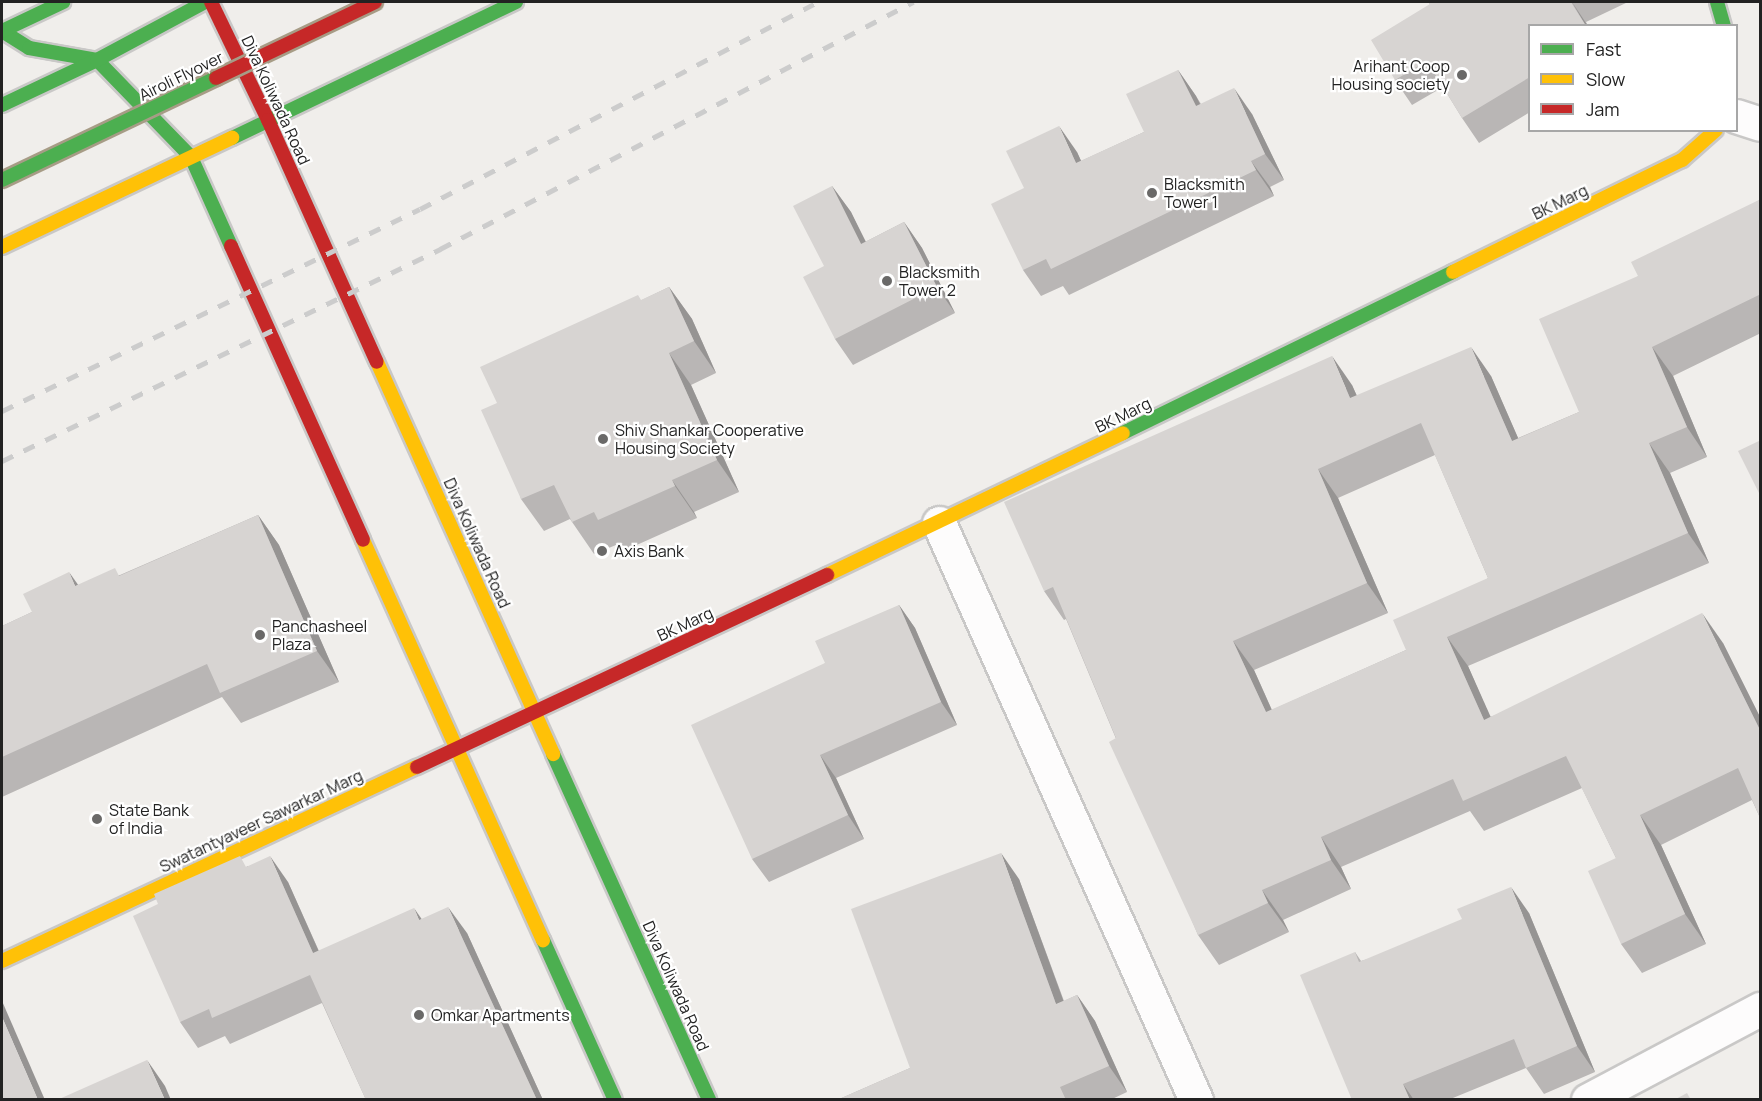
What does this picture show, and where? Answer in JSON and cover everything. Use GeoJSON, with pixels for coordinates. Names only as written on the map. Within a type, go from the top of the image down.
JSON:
{"type":"FeatureCollection","features":[{"type":"Feature","properties":{"kind":"main road"},"geometry":{"type":"LineString","coordinates":[[2,31],[63,2]]}},
{"type":"Feature","properties":{"kind":"main road"},"geometry":{"type":"LineString","coordinates":[[2,105],[98,60],[205,2]]}},
{"type":"Feature","properties":{"kind":"main road","name":"Diva Koliwada Road"},"geometry":{"type":"LineString","coordinates":[[211,2],[268,120],[709,1100]]}},
{"type":"Feature","properties":{"kind":"main road","name":"Airoli Flyover"},"geometry":{"type":"LineString","coordinates":[[2,180],[375,2]]}},
{"type":"Feature","properties":{"kind":"main road"},"geometry":{"type":"LineString","coordinates":[[2,248],[516,2]]}},
{"type":"Feature","properties":{"kind":"main road"},"geometry":{"type":"LineString","coordinates":[[1717,2],[1723,24]]}},
{"type":"Feature","properties":{"kind":"main road"},"geometry":{"type":"LineString","coordinates":[[2,31],[29,48],[98,60],[191,157],[615,1100]]}},
{"type":"Feature","properties":{"kind":"main road","name":"BK Marg"},"geometry":{"type":"LineString","coordinates":[[534,712],[939,524],[1682,160],[1714,132]]}},
{"type":"Feature","properties":{"kind":"main road","name":"Swatantyaveer Sawarkar Marg"},"geometry":{"type":"LineString","coordinates":[[2,961],[534,712]]}},
{"type":"Feature","properties":{"kind":"street"},"geometry":{"type":"LineString","coordinates":[[1738,116],[1761,124]]}},
{"type":"Feature","properties":{"kind":"street"},"geometry":{"type":"LineString","coordinates":[[939,524],[1196,1100]]}},
{"type":"Feature","properties":{"kind":"street"},"geometry":{"type":"LineString","coordinates":[[1588,1100],[1761,1009]]}},
{"type":"Feature","properties":{"kind":"building","name":"Arihant Coop Housing society"},"geometry":{"type":"Polygon","coordinates":[[[1428,2],[1571,2],[1585,24],[1528,24],[1528,78],[1462,118],[1427,61],[1395,80],[1371,40],[1430,4],[1428,2]]]}},
{"type":"Feature","properties":{"kind":"building","name":"Blacksmith Tower 1"},"geometry":{"type":"Polygon","coordinates":[[[1178,70],[1196,106],[1234,88],[1265,154],[1251,161],[1256,170],[1051,269],[1046,259],[1023,270],[991,204],[1024,188],[1006,151],[1059,126],[1076,163],[1144,132],[1126,94],[1178,70]]]}},
{"type":"Feature","properties":{"kind":"building","name":"Blacksmith Tower 2"},"geometry":{"type":"Polygon","coordinates":[[[832,186],[861,244],[904,222],[937,287],[835,339],[803,277],[824,266],[793,206],[832,186]]]}},
{"type":"Feature","properties":{"kind":"building"},"geometry":{"type":"Polygon","coordinates":[[[1761,199],[1761,294],[1652,347],[1687,427],[1649,443],[1688,533],[1447,637],[1484,720],[1702,613],[1761,732],[1761,820],[1738,768],[1640,815],[1685,914],[1621,944],[1588,871],[1616,858],[1566,756],[1463,801],[1453,779],[1321,837],[1331,860],[1262,890],[1268,903],[1198,935],[1109,742],[1116,738],[1053,587],[1044,591],[1004,502],[1332,356],[1350,398],[1471,347],[1512,441],[1579,412],[1539,319],[1638,276],[1631,262],[1761,199]],[[1421,423],[1318,469],[1367,583],[1233,641],[1266,712],[1406,650],[1393,620],[1488,578],[1421,423]]]}},
{"type":"Feature","properties":{"kind":"building","name":"Shiv Shankar Cooperative Housing Society"},"geometry":{"type":"Polygon","coordinates":[[[669,287],[694,341],[669,353],[717,460],[672,480],[675,486],[598,520],[594,512],[572,522],[554,485],[521,499],[481,410],[497,403],[480,367],[638,295],[641,300],[669,287]]]}},
{"type":"Feature","properties":{"kind":"building"},"geometry":{"type":"Polygon","coordinates":[[[1761,440],[1761,497],[1738,451],[1761,440]]]}},
{"type":"Feature","properties":{"kind":"building"},"geometry":{"type":"Polygon","coordinates":[[[258,515],[317,651],[220,693],[207,664],[2,757],[2,626],[32,612],[23,594],[69,572],[75,586],[115,568],[119,576],[258,515]]]}},
{"type":"Feature","properties":{"kind":"building"},"geometry":{"type":"Polygon","coordinates":[[[899,605],[941,702],[820,755],[848,815],[752,859],[691,725],[825,663],[815,641],[899,605]]]}},
{"type":"Feature","properties":{"kind":"building"},"geometry":{"type":"Polygon","coordinates":[[[1001,853],[1056,1004],[1077,995],[1109,1066],[1060,1087],[1066,1100],[837,1100],[910,1068],[851,909],[1001,853]]]}},
{"type":"Feature","properties":{"kind":"building"},"geometry":{"type":"Polygon","coordinates":[[[240,856],[246,867],[270,856],[313,953],[414,908],[419,920],[448,907],[537,1100],[366,1100],[310,975],[212,1018],[209,1009],[180,1022],[133,916],[158,904],[154,894],[240,856]]]}},
{"type":"Feature","properties":{"kind":"building"},"geometry":{"type":"Polygon","coordinates":[[[1511,887],[1577,1046],[1526,1068],[1514,1039],[1403,1084],[1410,1100],[1352,1100],[1300,975],[1355,952],[1359,962],[1462,919],[1457,909],[1511,887]]]}},
{"type":"Feature","properties":{"kind":"building"},"geometry":{"type":"Polygon","coordinates":[[[2,1017],[38,1100],[2,1100],[2,1017]]]}},
{"type":"Feature","properties":{"kind":"building"},"geometry":{"type":"Polygon","coordinates":[[[147,1060],[165,1100],[57,1100],[147,1060]]]}},
{"type":"Feature","properties":{"kind":"building"},"geometry":{"type":"Polygon","coordinates":[[[1687,1093],[1691,1100],[1674,1100],[1687,1093]]]}},
{"type":"Feature","properties":{"kind":"railway"},"geometry":{"type":"LineString","coordinates":[[2,411],[420,209],[817,2]]}},
{"type":"Feature","properties":{"kind":"railway"},"geometry":{"type":"LineString","coordinates":[[2,461],[440,249],[913,2]]}},
{"type":"Feature","properties":{"kind":"traffic: fast"},"geometry":{"type":"LineString","coordinates":[[2,31],[63,2]]}},
{"type":"Feature","properties":{"kind":"traffic: fast"},"geometry":{"type":"LineString","coordinates":[[2,105],[97,60],[205,2]]}},
{"type":"Feature","properties":{"kind":"traffic: fast"},"geometry":{"type":"LineString","coordinates":[[232,138],[516,2]]}},
{"type":"Feature","properties":{"kind":"traffic: fast"},"geometry":{"type":"LineString","coordinates":[[1717,2],[1723,24]]}},
{"type":"Feature","properties":{"kind":"traffic: fast"},"geometry":{"type":"LineString","coordinates":[[2,31],[29,48],[97,60]]}},
{"type":"Feature","properties":{"kind":"traffic: fast"},"geometry":{"type":"LineString","coordinates":[[97,60],[191,157],[231,246]]}},
{"type":"Feature","properties":{"kind":"traffic: fast"},"geometry":{"type":"LineString","coordinates":[[2,180],[216,78]]}},
{"type":"Feature","properties":{"kind":"traffic: fast"},"geometry":{"type":"LineString","coordinates":[[1123,433],[1453,272]]}},
{"type":"Feature","properties":{"kind":"traffic: fast"},"geometry":{"type":"LineString","coordinates":[[553,754],[709,1100]]}},
{"type":"Feature","properties":{"kind":"traffic: fast"},"geometry":{"type":"LineString","coordinates":[[543,940],[615,1100]]}},
{"type":"Feature","properties":{"kind":"traffic: slow"},"geometry":{"type":"LineString","coordinates":[[1453,272],[1682,160],[1714,132]]}},
{"type":"Feature","properties":{"kind":"traffic: slow"},"geometry":{"type":"LineString","coordinates":[[2,247],[232,138]]}},
{"type":"Feature","properties":{"kind":"traffic: slow"},"geometry":{"type":"LineString","coordinates":[[377,362],[553,754]]}},
{"type":"Feature","properties":{"kind":"traffic: slow"},"geometry":{"type":"LineString","coordinates":[[827,575],[1123,433]]}},
{"type":"Feature","properties":{"kind":"traffic: slow"},"geometry":{"type":"LineString","coordinates":[[363,540],[543,940]]}},
{"type":"Feature","properties":{"kind":"traffic: slow"},"geometry":{"type":"LineString","coordinates":[[2,961],[417,767]]}},
{"type":"Feature","properties":{"kind":"traffic: jam"},"geometry":{"type":"LineString","coordinates":[[211,2],[268,120],[377,362]]}},
{"type":"Feature","properties":{"kind":"traffic: jam"},"geometry":{"type":"LineString","coordinates":[[216,78],[375,2]]}},
{"type":"Feature","properties":{"kind":"traffic: jam"},"geometry":{"type":"LineString","coordinates":[[231,246],[363,540]]}},
{"type":"Feature","properties":{"kind":"traffic: jam"},"geometry":{"type":"LineString","coordinates":[[417,767],[827,575]]}},
{"type":"Feature","properties":{"kind":"place","name":"Arihant Coop Housing society"},"geometry":{"type":"Point","coordinates":[1462,75]}},
{"type":"Feature","properties":{"kind":"place","name":"Blacksmith Tower 1"},"geometry":{"type":"Point","coordinates":[1152,193]}},
{"type":"Feature","properties":{"kind":"place","name":"Blacksmith Tower 2"},"geometry":{"type":"Point","coordinates":[887,281]}},
{"type":"Feature","properties":{"kind":"place","name":"Shiv Shankar Cooperative Housing Society"},"geometry":{"type":"Point","coordinates":[603,439]}},
{"type":"Feature","properties":{"kind":"place","name":"Axis Bank"},"geometry":{"type":"Point","coordinates":[602,551]}},
{"type":"Feature","properties":{"kind":"place","name":"Panchasheel Plaza"},"geometry":{"type":"Point","coordinates":[260,635]}},
{"type":"Feature","properties":{"kind":"place","name":"State Bank of India"},"geometry":{"type":"Point","coordinates":[97,819]}},
{"type":"Feature","properties":{"kind":"place","name":"Omkar Apartments"},"geometry":{"type":"Point","coordinates":[419,1015]}}]}
